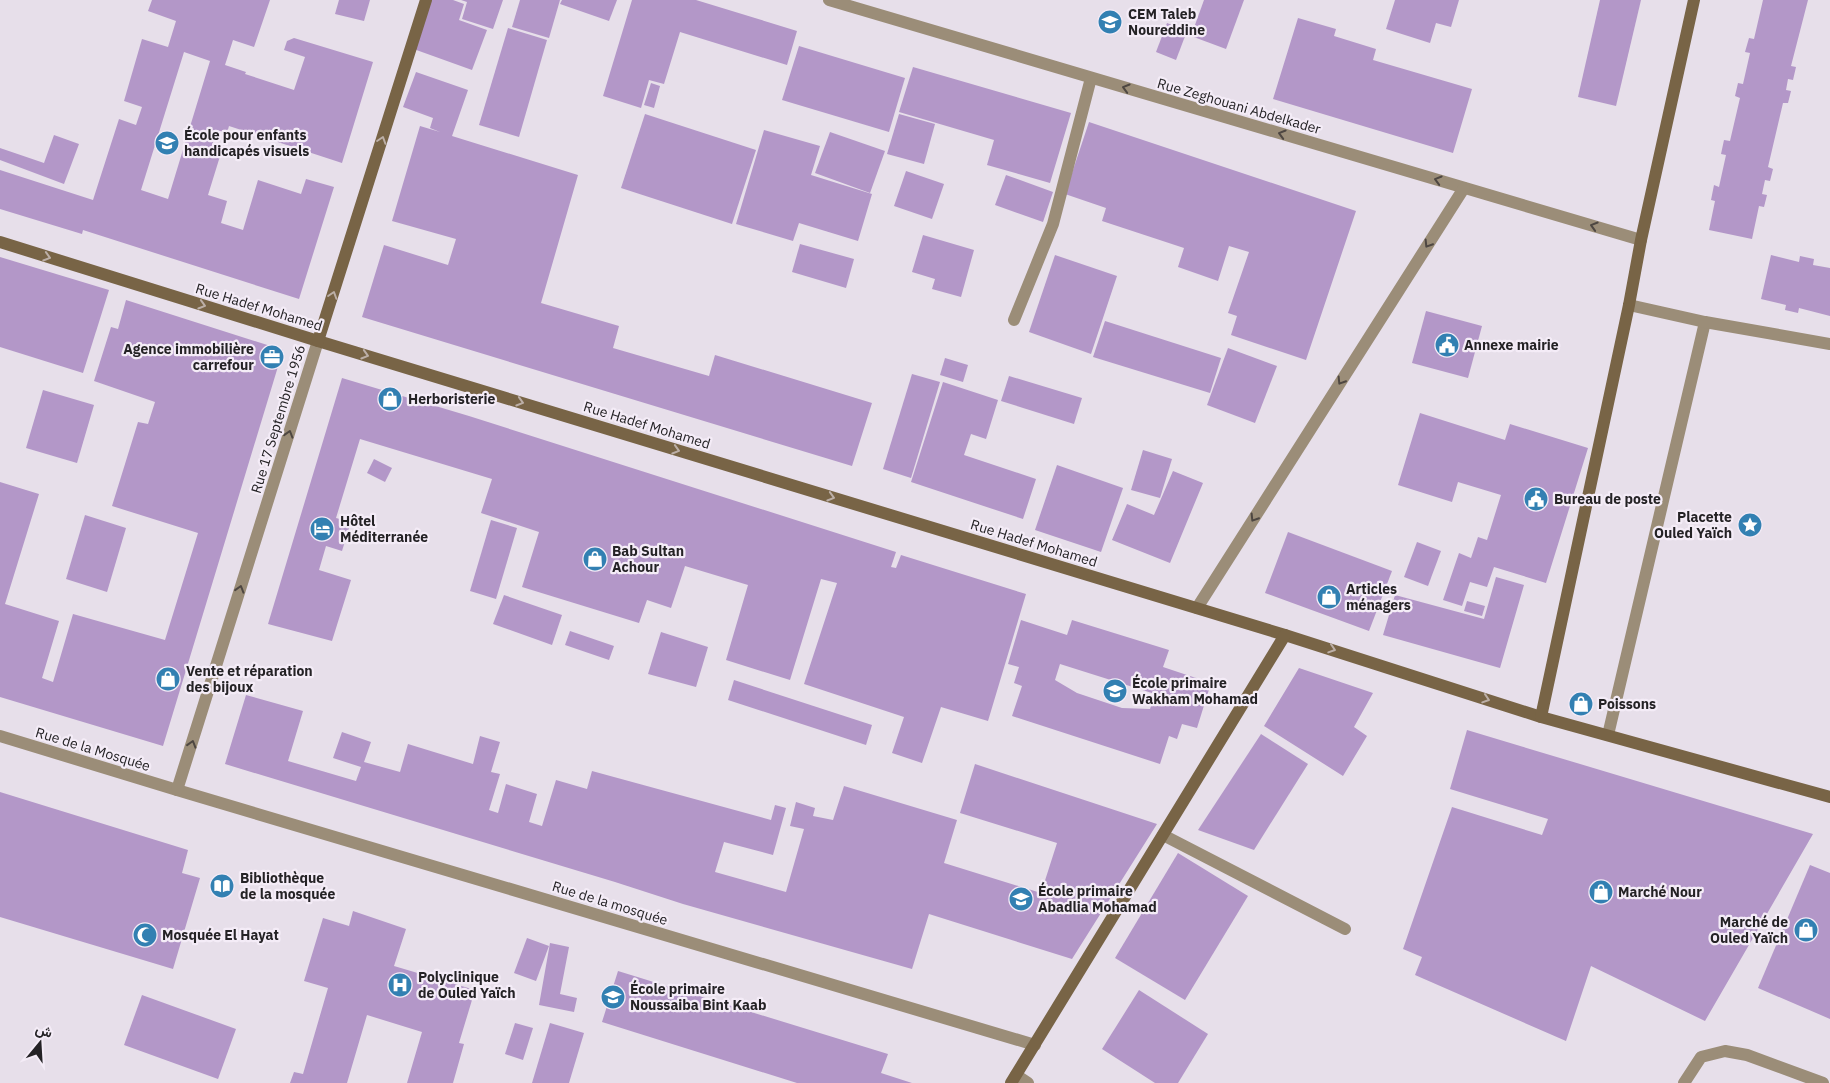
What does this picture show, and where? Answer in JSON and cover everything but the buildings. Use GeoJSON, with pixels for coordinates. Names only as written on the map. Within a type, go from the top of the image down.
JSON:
{"type":"FeatureCollection","features":[{"type":"Feature","properties":{"kind":"street","name":"Rue 17 Septembre 1956"},"geometry":{"type":"LineString","coordinates":[[177,790],[426,0]]}},
{"type":"Feature","properties":{"kind":"street","name":"Rue Zeghouani Abdelkader"},"geometry":{"type":"LineString","coordinates":[[829,0],[1641,240]]}},
{"type":"Feature","properties":{"kind":"street"},"geometry":{"type":"LineString","coordinates":[[1542,717],[1641,240],[1694,0]]}},
{"type":"Feature","properties":{"kind":"street"},"geometry":{"type":"LineString","coordinates":[[1014,320],[1052,224],[1091,78]]}},
{"type":"Feature","properties":{"kind":"street"},"geometry":{"type":"LineString","coordinates":[[1197,608],[1464,188]]}},
{"type":"Feature","properties":{"kind":"street","name":"Rue Hadef Mohamed"},"geometry":{"type":"LineString","coordinates":[[0,242],[318,341],[1285,634],[1542,717],[1830,797]]}},
{"type":"Feature","properties":{"kind":"street"},"geometry":{"type":"LineString","coordinates":[[1628,305],[1704,322],[1830,344]]}},
{"type":"Feature","properties":{"kind":"street"},"geometry":{"type":"LineString","coordinates":[[1608,736],[1704,322]]}},
{"type":"Feature","properties":{"kind":"street"},"geometry":{"type":"LineString","coordinates":[[1028,1083],[1014,1079],[1285,634]]}},
{"type":"Feature","properties":{"kind":"street","name":"Rue de la Mosquée"},"geometry":{"type":"LineString","coordinates":[[0,736],[177,790]]}},
{"type":"Feature","properties":{"kind":"street","name":"Rue de la mosquée"},"geometry":{"type":"LineString","coordinates":[[177,790],[1035,1045]]}},
{"type":"Feature","properties":{"kind":"street"},"geometry":{"type":"LineString","coordinates":[[1163,835],[1345,929]]}},
{"type":"Feature","properties":{"kind":"street"},"geometry":{"type":"LineString","coordinates":[[1684,1083],[1701,1057],[1725,1051],[1746,1055],[1823,1083]]}},
{"type":"Feature","properties":{"kind":"place","name":"CEM Taleb Noureddine"},"geometry":{"type":"Point","coordinates":[1110,22]}},
{"type":"Feature","properties":{"kind":"place","name":"École pour enfants handicapés visuels"},"geometry":{"type":"Point","coordinates":[167,143]}},
{"type":"Feature","properties":{"kind":"place","name":"Annexe mairie"},"geometry":{"type":"Point","coordinates":[1447,345]}},
{"type":"Feature","properties":{"kind":"place","name":"Agence immobilière carrefour"},"geometry":{"type":"Point","coordinates":[272,357]}},
{"type":"Feature","properties":{"kind":"place","name":"Herboristerie"},"geometry":{"type":"Point","coordinates":[390,399]}},
{"type":"Feature","properties":{"kind":"place","name":"Bureau de poste"},"geometry":{"type":"Point","coordinates":[1536,499]}},
{"type":"Feature","properties":{"kind":"place","name":"Placette Ouled Yaïch"},"geometry":{"type":"Point","coordinates":[1750,525]}},
{"type":"Feature","properties":{"kind":"place","name":"Hôtel Méditerranée"},"geometry":{"type":"Point","coordinates":[322,529]}},
{"type":"Feature","properties":{"kind":"place","name":"Bab Sultan Achour"},"geometry":{"type":"Point","coordinates":[595,559]}},
{"type":"Feature","properties":{"kind":"place","name":"Articles ménagers"},"geometry":{"type":"Point","coordinates":[1329,597]}},
{"type":"Feature","properties":{"kind":"place","name":"Vente et réparation des bijoux"},"geometry":{"type":"Point","coordinates":[168,679]}},
{"type":"Feature","properties":{"kind":"place","name":"École primaire Wakham Mohamad"},"geometry":{"type":"Point","coordinates":[1115,691]}},
{"type":"Feature","properties":{"kind":"place","name":"Poissons"},"geometry":{"type":"Point","coordinates":[1581,704]}},
{"type":"Feature","properties":{"kind":"place","name":"Bibliothèque de la mosquée"},"geometry":{"type":"Point","coordinates":[222,886]}},
{"type":"Feature","properties":{"kind":"place","name":"Marché Nour"},"geometry":{"type":"Point","coordinates":[1601,892]}},
{"type":"Feature","properties":{"kind":"place","name":"École primaire Abadlia Mohamad"},"geometry":{"type":"Point","coordinates":[1021,899]}},
{"type":"Feature","properties":{"kind":"place","name":"Marché de Ouled Yaïch"},"geometry":{"type":"Point","coordinates":[1806,930]}},
{"type":"Feature","properties":{"kind":"place","name":"Mosquée El Hayat"},"geometry":{"type":"Point","coordinates":[145,935]}},
{"type":"Feature","properties":{"kind":"place","name":"Polyclinique de Ouled Yaïch"},"geometry":{"type":"Point","coordinates":[400,985]}},
{"type":"Feature","properties":{"kind":"place","name":"École primaire Noussaiba Bint Kaab"},"geometry":{"type":"Point","coordinates":[613,997]}}]}
